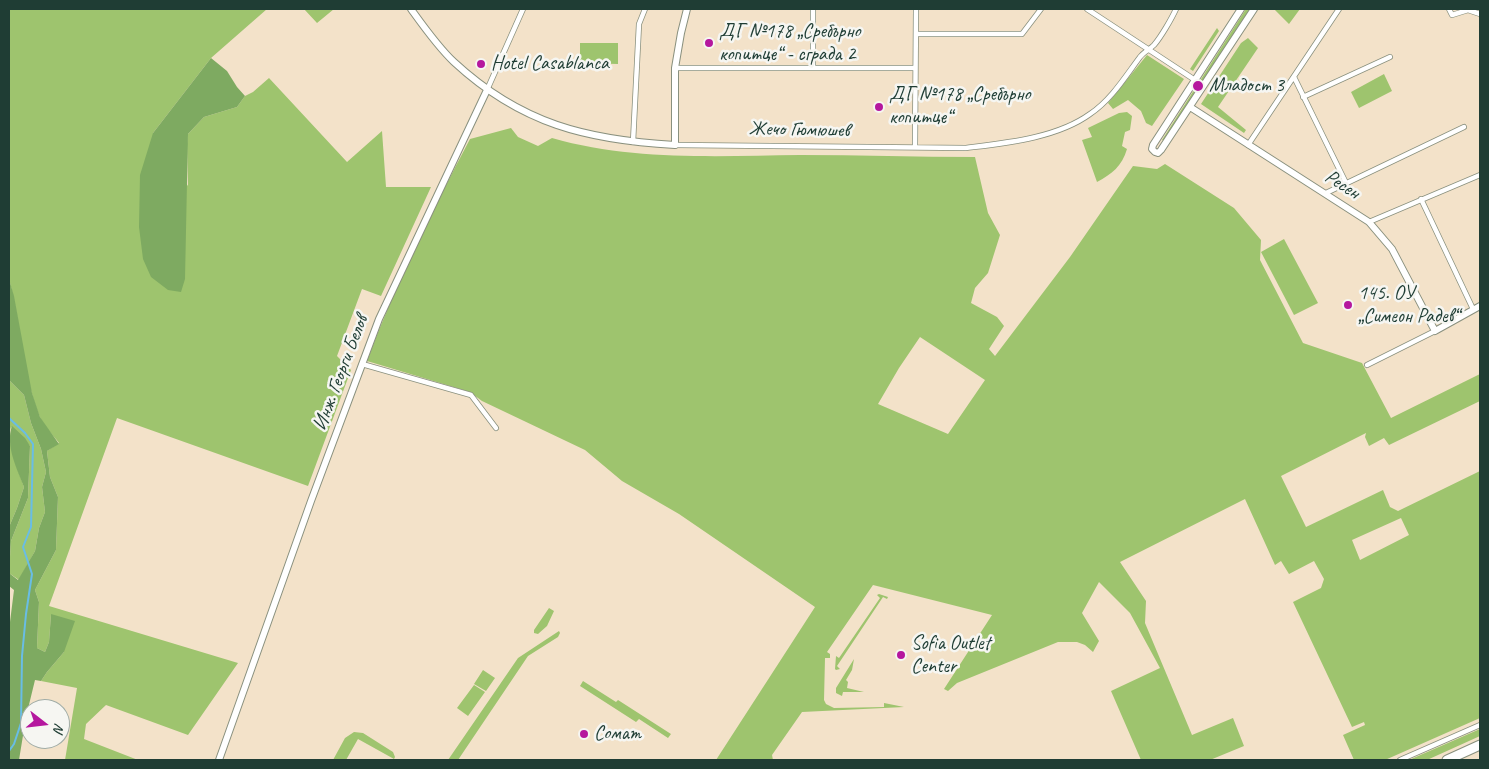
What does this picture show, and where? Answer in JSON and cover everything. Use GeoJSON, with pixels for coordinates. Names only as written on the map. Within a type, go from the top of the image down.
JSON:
{"type":"FeatureCollection","features":[{"type":"Feature","properties":{"kind":"highway"},"geometry":{"type":"LineString","coordinates":[[1447,760],[1480,745]]}},
{"type":"Feature","properties":{"kind":"street","name":"Жечо Гюмюшев"},"geometry":{"type":"LineString","coordinates":[[411,9],[453,61],[487,90],[517,110],[574,131],[633,142],[675,145],[966,148],[1009,143],[1052,132],[1075,124],[1091,114],[1119,86],[1142,54],[1154,44],[1176,9]]}},
{"type":"Feature","properties":{"kind":"street","name":"Инж. Георги Белов"},"geometry":{"type":"LineString","coordinates":[[219,760],[310,501],[379,319],[523,9]]}},
{"type":"Feature","properties":{"kind":"street"},"geometry":{"type":"LineString","coordinates":[[633,142],[640,24],[645,9]]}},
{"type":"Feature","properties":{"kind":"street"},"geometry":{"type":"LineString","coordinates":[[675,145],[675,68],[680,34],[687,9]]}},
{"type":"Feature","properties":{"kind":"street"},"geometry":{"type":"LineString","coordinates":[[813,9],[813,68]]}},
{"type":"Feature","properties":{"kind":"street"},"geometry":{"type":"LineString","coordinates":[[915,147],[916,9]]}},
{"type":"Feature","properties":{"kind":"street"},"geometry":{"type":"LineString","coordinates":[[916,34],[1022,34],[1042,9]]}},
{"type":"Feature","properties":{"kind":"street"},"geometry":{"type":"LineString","coordinates":[[1087,9],[1195,80]]}},
{"type":"Feature","properties":{"kind":"street"},"geometry":{"type":"LineString","coordinates":[[1241,9],[1153,145],[1154,151],[1160,152],[1254,9]]}},
{"type":"Feature","properties":{"kind":"street"},"geometry":{"type":"LineString","coordinates":[[1248,145],[1339,9]]}},
{"type":"Feature","properties":{"kind":"street"},"geometry":{"type":"LineString","coordinates":[[1449,9],[1452,15],[1468,10],[1480,14]]}},
{"type":"Feature","properties":{"kind":"street"},"geometry":{"type":"LineString","coordinates":[[1303,97],[1390,57]]}},
{"type":"Feature","properties":{"kind":"street"},"geometry":{"type":"LineString","coordinates":[[675,68],[916,68]]}},
{"type":"Feature","properties":{"kind":"street"},"geometry":{"type":"LineString","coordinates":[[1294,77],[1346,184]]}},
{"type":"Feature","properties":{"kind":"street","name":"Ресен"},"geometry":{"type":"LineString","coordinates":[[1190,107],[1369,222],[1392,249],[1435,331]]}},
{"type":"Feature","properties":{"kind":"street"},"geometry":{"type":"LineString","coordinates":[[1326,193],[1464,127]]}},
{"type":"Feature","properties":{"kind":"street"},"geometry":{"type":"LineString","coordinates":[[1369,222],[1480,174]]}},
{"type":"Feature","properties":{"kind":"street"},"geometry":{"type":"LineString","coordinates":[[1421,199],[1473,309]]}},
{"type":"Feature","properties":{"kind":"street"},"geometry":{"type":"LineString","coordinates":[[1367,365],[1480,306]]}},
{"type":"Feature","properties":{"kind":"street"},"geometry":{"type":"LineString","coordinates":[[362,364],[471,395],[496,428]]}},
{"type":"Feature","properties":{"kind":"street"},"geometry":{"type":"LineString","coordinates":[[1400,760],[1480,725]]}},
{"type":"Feature","properties":{"kind":"green space"},"geometry":{"type":"Polygon","coordinates":[[[9,9],[267,9],[211,58],[153,133],[188,186],[188,134],[204,117],[237,107],[245,96],[253,92],[269,78],[347,162],[382,131],[386,187],[431,187],[381,296],[362,289],[337,356],[351,370],[308,486],[117,418],[49,606],[238,663],[188,735],[106,705],[86,724],[84,739],[138,760],[65,760],[67,749],[70,749],[70,730],[77,688],[41,681],[64,652],[51,614],[49,642],[45,652],[37,648],[39,602],[35,590],[56,550],[58,497],[50,477],[47,451],[59,443],[41,419],[29,383],[9,279],[9,9]]]}},
{"type":"Feature","properties":{"kind":"green space"},"geometry":{"type":"Polygon","coordinates":[[[304,9],[334,9],[317,23],[304,9]]]}},
{"type":"Feature","properties":{"kind":"green space"},"geometry":{"type":"Polygon","coordinates":[[[1246,9],[1250,9],[1164,141],[1162,140],[1246,9]]]}},
{"type":"Feature","properties":{"kind":"green space"},"geometry":{"type":"Polygon","coordinates":[[[1274,9],[1300,9],[1289,24],[1274,9]]]}},
{"type":"Feature","properties":{"kind":"green space"},"geometry":{"type":"Polygon","coordinates":[[[1217,28],[1219,31],[1193,71],[1190,69],[1217,28]]]}},
{"type":"Feature","properties":{"kind":"green space"},"geometry":{"type":"Polygon","coordinates":[[[1248,38],[1258,48],[1218,107],[1246,130],[1244,133],[1201,104],[1241,43],[1248,38]]]}},
{"type":"Feature","properties":{"kind":"green space"},"geometry":{"type":"Polygon","coordinates":[[[580,43],[618,43],[618,64],[580,63],[580,43]]]}},
{"type":"Feature","properties":{"kind":"green space"},"geometry":{"type":"Polygon","coordinates":[[[1147,55],[1184,79],[1152,126],[1146,123],[1141,111],[1128,100],[1113,109],[1108,103],[1147,55]]]}},
{"type":"Feature","properties":{"kind":"green space"},"geometry":{"type":"Polygon","coordinates":[[[211,58],[227,71],[245,96],[237,107],[204,117],[188,134],[185,279],[181,292],[168,290],[151,277],[143,259],[139,227],[140,175],[153,133],[211,58]]]}},
{"type":"Feature","properties":{"kind":"green space"},"geometry":{"type":"Polygon","coordinates":[[[1384,74],[1392,91],[1359,108],[1351,92],[1384,74]]]}},
{"type":"Feature","properties":{"kind":"green space"},"geometry":{"type":"Polygon","coordinates":[[[1127,112],[1132,116],[1130,130],[1125,132],[1122,146],[1127,149],[1125,155],[1116,169],[1097,182],[1082,140],[1092,137],[1088,128],[1119,113],[1127,112]]]}},
{"type":"Feature","properties":{"kind":"green space"},"geometry":{"type":"Polygon","coordinates":[[[511,128],[518,137],[538,146],[552,138],[613,150],[675,156],[975,157],[988,213],[1000,235],[988,273],[975,288],[971,303],[997,317],[1004,326],[989,349],[995,356],[1070,257],[1133,166],[1157,169],[1165,164],[1234,208],[1261,240],[1260,260],[1303,343],[1362,363],[1391,418],[1480,374],[1480,401],[1389,445],[1384,438],[1369,446],[1365,437],[1366,433],[1281,476],[1306,527],[1383,490],[1390,507],[1398,511],[1480,471],[1480,718],[1385,760],[1354,760],[1343,735],[1365,725],[1364,722],[1352,727],[1293,602],[1321,588],[1324,579],[1314,561],[1289,574],[1281,561],[1275,565],[1245,499],[1120,562],[1146,601],[1145,623],[1192,735],[1233,718],[1244,746],[1210,760],[1141,760],[1111,691],[1160,668],[1130,613],[1099,582],[1082,613],[1099,641],[1093,652],[1085,645],[1077,642],[1058,642],[957,683],[948,691],[944,689],[992,615],[873,585],[827,652],[830,654],[830,658],[825,658],[824,700],[826,704],[834,708],[884,707],[884,703],[904,707],[802,712],[772,755],[773,760],[716,760],[815,607],[679,514],[622,481],[585,450],[482,401],[470,392],[367,361],[415,248],[470,139],[511,128]],[[920,337],[878,404],[948,434],[985,380],[920,337]],[[1401,518],[1352,540],[1360,560],[1409,535],[1401,518]]]}},
{"type":"Feature","properties":{"kind":"green space"},"geometry":{"type":"Polygon","coordinates":[[[1284,239],[1318,303],[1294,315],[1261,252],[1284,239]]]}},
{"type":"Feature","properties":{"kind":"green space"},"geometry":{"type":"Polygon","coordinates":[[[9,279],[14,296],[32,393],[40,417],[59,444],[47,451],[50,477],[58,497],[56,550],[35,590],[39,602],[37,648],[45,652],[49,642],[51,614],[75,621],[64,652],[41,681],[35,680],[30,699],[20,699],[21,749],[19,760],[9,760],[9,630],[14,590],[9,586],[9,573],[18,580],[35,551],[39,528],[45,512],[42,487],[46,472],[41,449],[31,423],[24,395],[9,380],[9,279]]]}},
{"type":"Feature","properties":{"kind":"green space"},"geometry":{"type":"Polygon","coordinates":[[[9,380],[24,395],[31,423],[41,449],[46,472],[42,487],[45,512],[39,528],[35,551],[19,580],[9,573],[11,541],[28,498],[30,446],[11,427],[9,434],[9,380]]]}},
{"type":"Feature","properties":{"kind":"green space"},"geometry":{"type":"Polygon","coordinates":[[[12,426],[25,438],[30,446],[28,498],[11,541],[9,573],[9,527],[24,487],[11,449],[10,433],[12,426]]]}},
{"type":"Feature","properties":{"kind":"green space"},"geometry":{"type":"Polygon","coordinates":[[[9,437],[24,487],[9,527],[9,437]]]}},
{"type":"Feature","properties":{"kind":"green space"},"geometry":{"type":"Polygon","coordinates":[[[877,595],[888,597],[887,599],[883,597],[837,666],[840,669],[836,670],[836,656],[839,658],[880,598],[877,595]]]}},
{"type":"Feature","properties":{"kind":"green space"},"geometry":{"type":"Polygon","coordinates":[[[549,608],[554,611],[547,626],[538,634],[534,633],[534,630],[549,608]]]}},
{"type":"Feature","properties":{"kind":"green space"},"geometry":{"type":"Polygon","coordinates":[[[559,631],[558,637],[528,656],[458,760],[448,760],[518,658],[559,631]]]}},
{"type":"Feature","properties":{"kind":"green space"},"geometry":{"type":"Polygon","coordinates":[[[854,659],[852,670],[846,680],[848,682],[847,688],[864,692],[843,692],[842,696],[836,693],[836,688],[854,659]]]}},
{"type":"Feature","properties":{"kind":"green space"},"geometry":{"type":"Polygon","coordinates":[[[483,670],[495,678],[486,691],[474,684],[483,670]]]}},
{"type":"Feature","properties":{"kind":"green space"},"geometry":{"type":"Polygon","coordinates":[[[583,681],[616,702],[618,700],[671,734],[668,738],[639,719],[636,722],[580,686],[583,681]]]}},
{"type":"Feature","properties":{"kind":"green space"},"geometry":{"type":"Polygon","coordinates":[[[474,685],[485,692],[468,716],[457,708],[474,685]]]}},
{"type":"Feature","properties":{"kind":"green space"},"geometry":{"type":"Polygon","coordinates":[[[1480,729],[1480,736],[1427,760],[1409,760],[1480,729]]]}},
{"type":"Feature","properties":{"kind":"green space"},"geometry":{"type":"Polygon","coordinates":[[[354,732],[363,733],[393,752],[394,759],[358,739],[346,760],[333,760],[345,738],[354,732]]]}},
{"type":"Feature","properties":{"kind":"waterway"},"geometry":{"type":"LineString","coordinates":[[9,418],[25,433],[33,444],[31,527],[23,547],[32,574],[22,656],[21,723],[14,744],[9,751]]}},
{"type":"Feature","properties":{"kind":"place","name":"ДГ №178 „Сребърно копитце“ - сграда 2"},"geometry":{"type":"Point","coordinates":[709,43]}},
{"type":"Feature","properties":{"kind":"place","name":"Hotel Casablanca"},"geometry":{"type":"Point","coordinates":[481,64]}},
{"type":"Feature","properties":{"kind":"place","name":"Младост 3"},"geometry":{"type":"Point","coordinates":[1198,86]}},
{"type":"Feature","properties":{"kind":"place","name":"ДГ №178 „Сребърно копитце“"},"geometry":{"type":"Point","coordinates":[879,107]}},
{"type":"Feature","properties":{"kind":"place","name":"145. ОУ „Симеон Радев“"},"geometry":{"type":"Point","coordinates":[1348,305]}},
{"type":"Feature","properties":{"kind":"place","name":"Sofia Outlet Center"},"geometry":{"type":"Point","coordinates":[901,655]}},
{"type":"Feature","properties":{"kind":"place","name":"Сомат"},"geometry":{"type":"Point","coordinates":[584,734]}}]}
